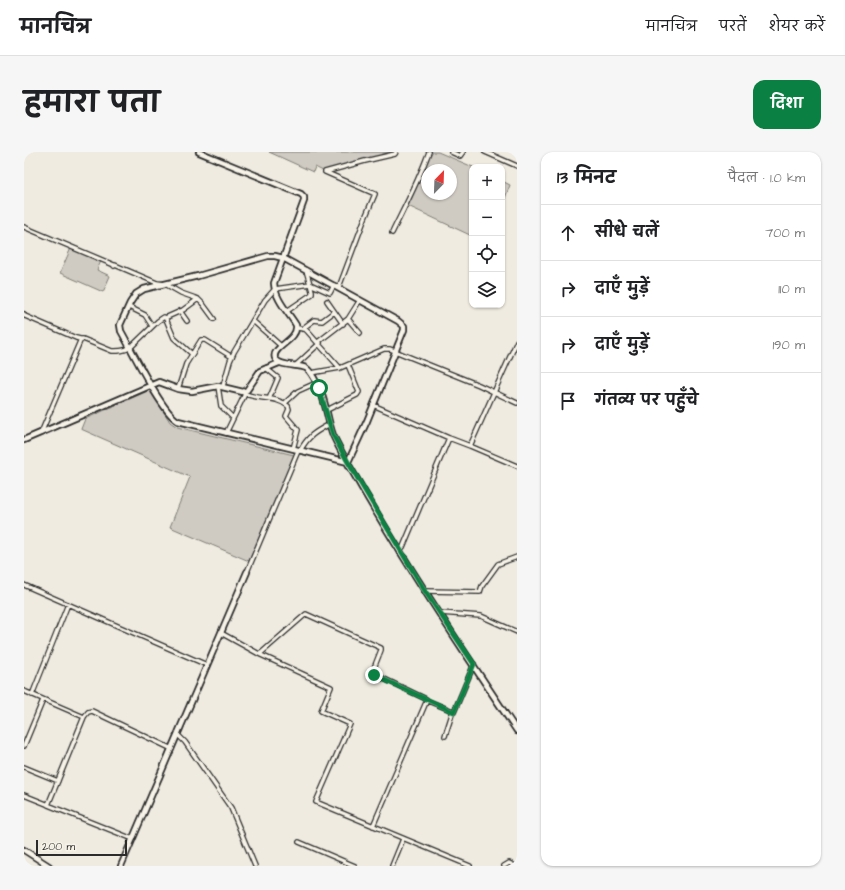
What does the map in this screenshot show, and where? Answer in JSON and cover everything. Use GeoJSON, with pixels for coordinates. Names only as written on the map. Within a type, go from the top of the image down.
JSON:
{"type":"FeatureCollection","features":[{"type":"Feature","properties":{"kind":"street"},"geometry":{"type":"LineString","coordinates":[[199,152],[301,194],[304,197],[304,201],[274,281],[275,289],[296,325],[300,329],[308,332],[319,342],[340,368]]}},
{"type":"Feature","properties":{"kind":"street"},"geometry":{"type":"LineString","coordinates":[[334,286],[339,287],[375,194],[325,172],[365,160],[395,154],[396,152]]}},
{"type":"Feature","properties":{"kind":"street"},"geometry":{"type":"LineString","coordinates":[[392,233],[404,207],[409,200],[428,158],[429,152]]}},
{"type":"Feature","properties":{"kind":"street"},"geometry":{"type":"LineString","coordinates":[[451,152],[460,156],[463,152]]}},
{"type":"Feature","properties":{"kind":"street"},"geometry":{"type":"LineString","coordinates":[[485,152],[517,166]]}},
{"type":"Feature","properties":{"kind":"street"},"geometry":{"type":"LineString","coordinates":[[24,226],[198,299],[214,319]]}},
{"type":"Feature","properties":{"kind":"street"},"geometry":{"type":"LineString","coordinates":[[272,256],[283,258],[398,321],[404,326],[404,330],[348,462],[175,420],[152,386],[120,328],[128,306],[133,298],[139,291],[150,287],[198,276],[263,257],[272,256]]}},
{"type":"Feature","properties":{"kind":"street"},"geometry":{"type":"LineString","coordinates":[[287,311],[310,296],[312,293],[306,270]]}},
{"type":"Feature","properties":{"kind":"street"},"geometry":{"type":"LineString","coordinates":[[233,418],[222,406],[221,386],[232,357],[265,300],[275,289],[310,284],[329,293],[332,291],[334,286]]}},
{"type":"Feature","properties":{"kind":"street"},"geometry":{"type":"LineString","coordinates":[[24,316],[112,351],[126,350],[160,319],[180,311],[198,299]]}},
{"type":"Feature","properties":{"kind":"street"},"geometry":{"type":"LineString","coordinates":[[295,366],[319,342],[348,319],[360,300]]}},
{"type":"Feature","properties":{"kind":"street"},"geometry":{"type":"LineString","coordinates":[[327,301],[343,324]]}},
{"type":"Feature","properties":{"kind":"street"},"geometry":{"type":"LineString","coordinates":[[128,306],[143,314],[152,326]]}},
{"type":"Feature","properties":{"kind":"street"},"geometry":{"type":"LineString","coordinates":[[180,311],[187,321]]}},
{"type":"Feature","properties":{"kind":"street"},"geometry":{"type":"LineString","coordinates":[[279,363],[275,356],[281,346],[300,329],[314,320],[322,321],[334,312]]}},
{"type":"Feature","properties":{"kind":"street"},"geometry":{"type":"LineString","coordinates":[[164,318],[174,338],[192,354]]}},
{"type":"Feature","properties":{"kind":"street"},"geometry":{"type":"LineString","coordinates":[[348,319],[360,332]]}},
{"type":"Feature","properties":{"kind":"street"},"geometry":{"type":"LineString","coordinates":[[253,321],[281,346]]}},
{"type":"Feature","properties":{"kind":"street"},"geometry":{"type":"LineString","coordinates":[[41,433],[81,339]]}},
{"type":"Feature","properties":{"kind":"street"},"geometry":{"type":"LineString","coordinates":[[178,389],[184,370],[200,342],[204,340],[232,357]]}},
{"type":"Feature","properties":{"kind":"street"},"geometry":{"type":"LineString","coordinates":[[470,446],[517,341]]}},
{"type":"Feature","properties":{"kind":"street"},"geometry":{"type":"LineString","coordinates":[[311,373],[340,368],[386,348],[495,392],[517,403]]}},
{"type":"Feature","properties":{"kind":"street"},"geometry":{"type":"LineString","coordinates":[[226,433],[243,393],[256,374],[279,363],[306,368],[311,373],[319,388],[336,441],[348,462],[425,591],[517,731]]}},
{"type":"Feature","properties":{"kind":"street"},"geometry":{"type":"LineString","coordinates":[[327,410],[359,392],[348,365]]}},
{"type":"Feature","properties":{"kind":"street"},"geometry":{"type":"LineString","coordinates":[[266,368],[278,378],[269,399]]}},
{"type":"Feature","properties":{"kind":"street"},"geometry":{"type":"LineString","coordinates":[[24,440],[161,382],[178,389],[192,391],[221,386],[254,397],[285,403],[289,408],[286,416],[298,429],[297,450],[247,572],[121,866]]}},
{"type":"Feature","properties":{"kind":"street"},"geometry":{"type":"LineString","coordinates":[[285,403],[301,390],[316,383]]}},
{"type":"Feature","properties":{"kind":"street"},"geometry":{"type":"LineString","coordinates":[[373,405],[517,466]]}},
{"type":"Feature","properties":{"kind":"street"},"geometry":{"type":"LineString","coordinates":[[297,450],[311,435],[330,424]]}},
{"type":"Feature","properties":{"kind":"street"},"geometry":{"type":"LineString","coordinates":[[400,550],[403,547],[449,438]]}},
{"type":"Feature","properties":{"kind":"street"},"geometry":{"type":"LineString","coordinates":[[425,591],[480,592],[482,586],[498,564],[517,557]]}},
{"type":"Feature","properties":{"kind":"street"},"geometry":{"type":"LineString","coordinates":[[24,585],[207,665]]}},
{"type":"Feature","properties":{"kind":"street"},"geometry":{"type":"LineString","coordinates":[[32,694],[68,604]]}},
{"type":"Feature","properties":{"kind":"street"},"geometry":{"type":"LineString","coordinates":[[440,613],[481,616],[517,632]]}},
{"type":"Feature","properties":{"kind":"street"},"geometry":{"type":"LineString","coordinates":[[260,654],[306,614],[381,648],[372,673],[454,712]]}},
{"type":"Feature","properties":{"kind":"street"},"geometry":{"type":"LineString","coordinates":[[221,633],[260,654],[332,687],[321,711],[350,724],[316,802],[470,866]]}},
{"type":"Feature","properties":{"kind":"street"},"geometry":{"type":"LineString","coordinates":[[445,736],[474,664]]}},
{"type":"Feature","properties":{"kind":"street"},"geometry":{"type":"LineString","coordinates":[[24,691],[84,717]]}},
{"type":"Feature","properties":{"kind":"street"},"geometry":{"type":"LineString","coordinates":[[24,746],[43,700]]}},
{"type":"Feature","properties":{"kind":"street"},"geometry":{"type":"LineString","coordinates":[[373,826],[427,700]]}},
{"type":"Feature","properties":{"kind":"street"},"geometry":{"type":"LineString","coordinates":[[49,805],[84,717],[88,712],[92,711],[172,749]]}},
{"type":"Feature","properties":{"kind":"street"},"geometry":{"type":"LineString","coordinates":[[178,735],[185,742],[231,808],[255,866]]}},
{"type":"Feature","properties":{"kind":"street"},"geometry":{"type":"LineString","coordinates":[[24,767],[58,781]]}},
{"type":"Feature","properties":{"kind":"street"},"geometry":{"type":"LineString","coordinates":[[24,795],[133,839]]}},
{"type":"Feature","properties":{"kind":"street"},"geometry":{"type":"LineString","coordinates":[[392,866],[403,839]]}},
{"type":"Feature","properties":{"kind":"street"},"geometry":{"type":"LineString","coordinates":[[299,842],[355,866]]}},
{"type":"Feature","properties":{"kind":"street"},"geometry":{"type":"LineString","coordinates":[[24,850],[49,866]]}},
{"type":"Feature","properties":{"kind":"street"},"geometry":{"type":"LineString","coordinates":[[504,866],[509,863],[515,866]]}},
{"type":"Feature","properties":{"kind":"shaded area"},"geometry":{"type":"Polygon","coordinates":[[[269,152],[393,152],[323,171],[315,167],[313,172],[269,152]]]}},
{"type":"Feature","properties":{"kind":"shaded area"},"geometry":{"type":"Polygon","coordinates":[[[431,152],[438,152],[469,165],[469,235],[408,206],[421,175],[421,200],[457,200],[457,164],[426,164],[431,152]]]}},
{"type":"Feature","properties":{"kind":"shaded area"},"geometry":{"type":"Polygon","coordinates":[[[505,182],[510,185],[505,198],[505,182]]]}},
{"type":"Feature","properties":{"kind":"shaded area"},"geometry":{"type":"Polygon","coordinates":[[[71,248],[101,261],[97,270],[110,276],[103,292],[60,273],[71,248]]]}},
{"type":"Feature","properties":{"kind":"shaded area"},"geometry":{"type":"Polygon","coordinates":[[[150,390],[170,422],[177,427],[294,455],[249,561],[170,527],[190,477],[81,429],[85,419],[150,390]]]}},
{"type":"Feature","properties":{"kind":"route"},"geometry":{"type":"LineString","coordinates":[[319,388],[336,441],[425,591],[474,664],[454,712],[374,675]]}}]}
